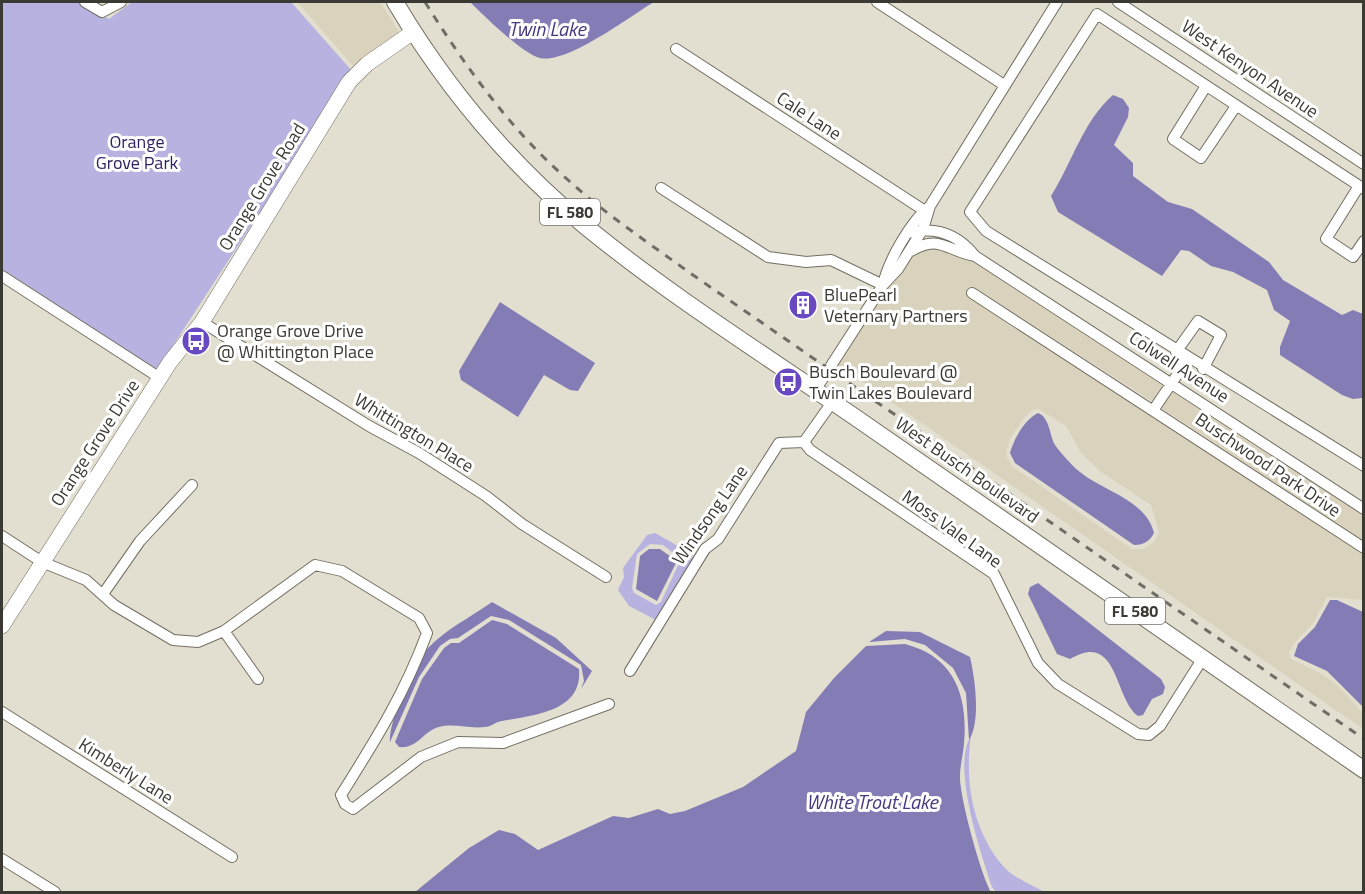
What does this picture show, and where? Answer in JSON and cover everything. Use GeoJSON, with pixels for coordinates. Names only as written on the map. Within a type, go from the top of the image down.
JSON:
{"type":"FeatureCollection","features":[{"type":"Feature","properties":{"kind":"main road","name":"West Busch Boulevard"},"geometry":{"type":"LineString","coordinates":[[394,2],[474,117],[584,225],[699,310],[1364,770]]}},
{"type":"Feature","properties":{"kind":"street"},"geometry":{"type":"LineString","coordinates":[[85,2],[102,12],[121,2]]}},
{"type":"Feature","properties":{"kind":"street"},"geometry":{"type":"LineString","coordinates":[[877,2],[1004,85]]}},
{"type":"Feature","properties":{"kind":"street"},"geometry":{"type":"LineString","coordinates":[[883,285],[889,264],[908,233],[927,208],[1057,2]]}},
{"type":"Feature","properties":{"kind":"street","name":"West Kenyon Avenue"},"geometry":{"type":"LineString","coordinates":[[1118,2],[1132,5],[1364,164]]}},
{"type":"Feature","properties":{"kind":"street"},"geometry":{"type":"LineString","coordinates":[[1364,241],[1353,257],[1326,239],[1361,187],[1097,14],[970,212],[986,231],[1203,369],[1364,466]]}},
{"type":"Feature","properties":{"kind":"street","name":"Orange Grove Road"},"geometry":{"type":"LineString","coordinates":[[160,378],[202,322],[349,82],[367,64],[413,32]]}},
{"type":"Feature","properties":{"kind":"street","name":"Cale Lane"},"geometry":{"type":"LineString","coordinates":[[676,49],[927,208]]}},
{"type":"Feature","properties":{"kind":"street"},"geometry":{"type":"LineString","coordinates":[[1206,86],[1173,139],[1201,158],[1236,106]]}},
{"type":"Feature","properties":{"kind":"street"},"geometry":{"type":"LineString","coordinates":[[661,188],[768,257],[806,262],[831,260],[883,285]]}},
{"type":"Feature","properties":{"kind":"street"},"geometry":{"type":"LineString","coordinates":[[816,389],[883,285],[923,229],[927,208]]}},
{"type":"Feature","properties":{"kind":"street","name":"Colwell Avenue"},"geometry":{"type":"LineString","coordinates":[[908,233],[933,229],[967,245],[975,256]]}},
{"type":"Feature","properties":{"kind":"street","name":"Colwell Avenue"},"geometry":{"type":"LineString","coordinates":[[909,251],[921,245],[935,243],[975,256],[1364,509]]}},
{"type":"Feature","properties":{"kind":"street","name":"Orange Grove Drive"},"geometry":{"type":"LineString","coordinates":[[2,276],[160,378],[2,626]]}},
{"type":"Feature","properties":{"kind":"street","name":"Buschwood Park Drive"},"geometry":{"type":"LineString","coordinates":[[972,293],[1154,409],[1364,548]]}},
{"type":"Feature","properties":{"kind":"street"},"geometry":{"type":"LineString","coordinates":[[1176,352],[1198,321],[1221,335],[1203,369]]}},
{"type":"Feature","properties":{"kind":"street","name":"Whittington Place"},"geometry":{"type":"LineString","coordinates":[[202,322],[369,426],[419,453],[486,496],[522,524],[606,577]]}},
{"type":"Feature","properties":{"kind":"street"},"geometry":{"type":"LineString","coordinates":[[1154,409],[1188,359]]}},
{"type":"Feature","properties":{"kind":"street"},"geometry":{"type":"LineString","coordinates":[[804,442],[833,401]]}},
{"type":"Feature","properties":{"kind":"street","name":"Moss Vale Lane"},"geometry":{"type":"LineString","coordinates":[[804,442],[810,450],[994,574],[1038,663],[1068,691],[1138,734],[1149,735],[1160,726],[1203,658]]}},
{"type":"Feature","properties":{"kind":"street","name":"Windsong Lane"},"geometry":{"type":"LineString","coordinates":[[630,671],[705,549],[718,539],[779,443],[804,442]]}},
{"type":"Feature","properties":{"kind":"street"},"geometry":{"type":"LineString","coordinates":[[103,594],[140,541],[192,485]]}},
{"type":"Feature","properties":{"kind":"street"},"geometry":{"type":"LineString","coordinates":[[2,536],[42,562],[86,580],[114,605],[173,640],[198,642],[224,631],[315,565],[342,571],[419,618],[427,633],[410,677],[391,714],[341,795],[345,804],[353,809],[421,757],[458,742],[503,742],[609,704]]}},
{"type":"Feature","properties":{"kind":"street"},"geometry":{"type":"LineString","coordinates":[[224,631],[258,680]]}},
{"type":"Feature","properties":{"kind":"street","name":"Kimberly Lane"},"geometry":{"type":"LineString","coordinates":[[2,712],[232,858]]}},
{"type":"Feature","properties":{"kind":"street"},"geometry":{"type":"LineString","coordinates":[[2,859],[55,892]]}},
{"type":"Feature","properties":{"kind":"shaded area"},"geometry":{"type":"Polygon","coordinates":[[[297,2],[380,2],[401,35],[356,69],[297,2]]]}},
{"type":"Feature","properties":{"kind":"shaded area"},"geometry":{"type":"Polygon","coordinates":[[[939,248],[975,262],[1164,384],[1153,402],[972,286],[966,295],[1363,554],[1363,600],[1327,597],[1312,625],[1296,641],[1289,652],[1291,659],[1324,675],[1338,686],[1363,713],[1363,729],[838,365],[885,291],[912,255],[923,249],[939,248]],[[1038,409],[1032,410],[1010,439],[1006,454],[1012,466],[1132,549],[1143,549],[1154,542],[1159,532],[1151,505],[1101,472],[1081,453],[1066,426],[1038,409]]]}},
{"type":"Feature","properties":{"kind":"shaded area"},"geometry":{"type":"Polygon","coordinates":[[[1172,389],[1363,515],[1363,541],[1160,407],[1172,389]]]}},
{"type":"Feature","properties":{"kind":"green space","name":"Orange Grove Park"},"geometry":{"type":"Polygon","coordinates":[[[2,2],[81,2],[109,19],[132,2],[291,2],[352,71],[157,370],[2,270],[2,2]]]}},
{"type":"Feature","properties":{"kind":"green space"},"geometry":{"type":"Polygon","coordinates":[[[655,533],[692,554],[693,558],[656,620],[629,606],[618,590],[624,577],[623,568],[647,535],[655,533]],[[650,544],[637,554],[632,588],[634,593],[656,605],[661,602],[681,559],[663,545],[650,544]]]}},
{"type":"Feature","properties":{"kind":"green space"},"geometry":{"type":"Polygon","coordinates":[[[971,736],[970,788],[978,823],[985,839],[1009,872],[1044,892],[996,892],[992,887],[975,833],[966,788],[964,768],[966,750],[971,736]]]}},
{"type":"Feature","properties":{"kind":"water","name":"Twin Lake"},"geometry":{"type":"Polygon","coordinates":[[[470,2],[654,2],[596,39],[563,55],[549,58],[537,57],[521,47],[470,2]]]}},
{"type":"Feature","properties":{"kind":"water"},"geometry":{"type":"Polygon","coordinates":[[[1113,95],[1123,99],[1129,108],[1128,117],[1114,145],[1133,163],[1133,176],[1168,202],[1192,209],[1269,262],[1283,280],[1342,315],[1353,310],[1363,314],[1362,398],[1353,399],[1342,395],[1280,355],[1280,347],[1290,321],[1274,310],[1267,290],[1233,272],[1211,266],[1189,251],[1181,250],[1162,276],[1058,212],[1051,196],[1086,130],[1103,105],[1113,95]]]}},
{"type":"Feature","properties":{"kind":"water"},"geometry":{"type":"Polygon","coordinates":[[[500,302],[595,363],[578,391],[570,390],[544,375],[518,417],[461,380],[459,371],[500,302]]]}},
{"type":"Feature","properties":{"kind":"water"},"geometry":{"type":"Polygon","coordinates":[[[1038,413],[1047,422],[1055,445],[1074,467],[1089,479],[1123,497],[1142,512],[1154,533],[1149,540],[1134,545],[1015,463],[1010,453],[1014,442],[1024,425],[1038,413]]]}},
{"type":"Feature","properties":{"kind":"water"},"geometry":{"type":"Polygon","coordinates":[[[649,549],[660,549],[677,561],[657,601],[636,589],[640,556],[649,549]]]}},
{"type":"Feature","properties":{"kind":"water"},"geometry":{"type":"Polygon","coordinates":[[[1038,583],[1161,679],[1165,687],[1163,694],[1152,699],[1143,715],[1138,716],[1130,707],[1113,670],[1098,653],[1086,652],[1070,659],[1057,654],[1028,594],[1030,587],[1038,583]]]}},
{"type":"Feature","properties":{"kind":"water"},"geometry":{"type":"Polygon","coordinates":[[[1330,600],[1337,600],[1363,612],[1363,707],[1327,671],[1294,656],[1298,644],[1315,627],[1330,600]]]}},
{"type":"Feature","properties":{"kind":"water"},"geometry":{"type":"Polygon","coordinates":[[[492,602],[556,638],[592,671],[581,689],[584,681],[581,665],[509,620],[491,616],[458,638],[450,639],[440,646],[419,677],[390,742],[390,733],[397,708],[422,656],[443,635],[492,602]]]}},
{"type":"Feature","properties":{"kind":"water"},"geometry":{"type":"Polygon","coordinates":[[[492,620],[507,624],[579,669],[578,683],[573,694],[565,703],[541,713],[487,727],[439,727],[416,743],[399,747],[395,742],[422,679],[444,648],[451,643],[459,643],[492,620]]]}},
{"type":"Feature","properties":{"kind":"water"},"geometry":{"type":"Polygon","coordinates":[[[886,631],[920,632],[970,657],[974,676],[976,711],[973,732],[969,740],[966,693],[953,668],[925,645],[905,639],[869,642],[886,631]]]}},
{"type":"Feature","properties":{"kind":"water","name":"White Trout Lake"},"geometry":{"type":"Polygon","coordinates":[[[905,644],[936,658],[955,681],[960,695],[965,726],[960,772],[961,786],[977,853],[991,892],[415,892],[469,848],[499,830],[515,834],[538,850],[613,816],[629,818],[658,809],[670,814],[685,811],[743,787],[796,751],[806,712],[834,678],[866,646],[905,644]]]}},
{"type":"Feature","properties":{"kind":"railway"},"geometry":{"type":"LineString","coordinates":[[425,2],[472,73],[508,118],[546,160],[596,204],[690,273],[1364,739]]}},
{"type":"Feature","properties":{"kind":"place","name":"BluePearl Veternary Partners"},"geometry":{"type":"Point","coordinates":[803,305]}},
{"type":"Feature","properties":{"kind":"place","name":"Orange Grove Drive @ Whittington Place"},"geometry":{"type":"Point","coordinates":[196,341]}},
{"type":"Feature","properties":{"kind":"place","name":"Busch Boulevard @ Twin Lakes Boulevard"},"geometry":{"type":"Point","coordinates":[788,382]}}]}
